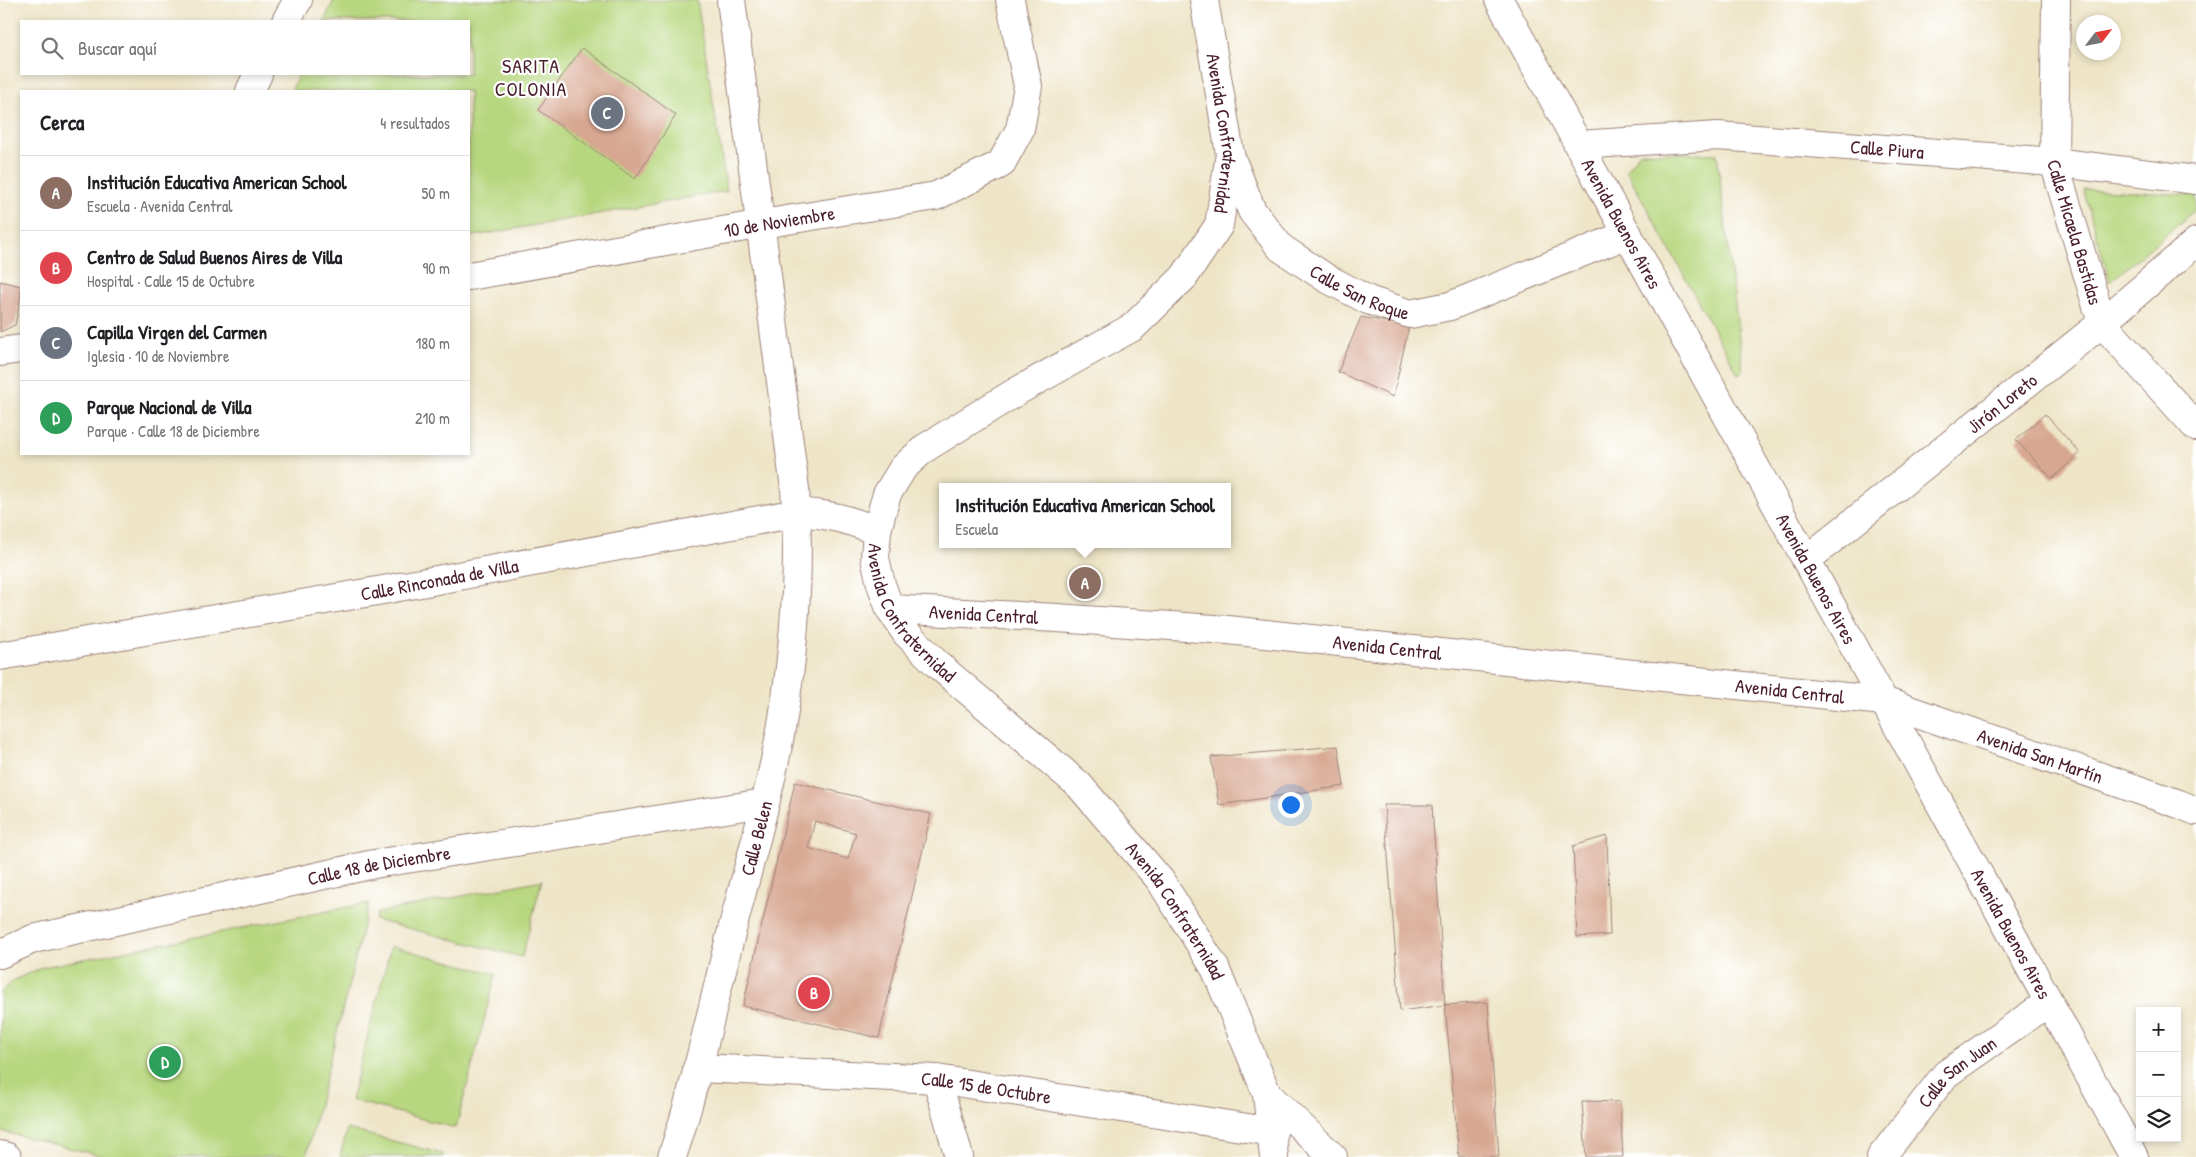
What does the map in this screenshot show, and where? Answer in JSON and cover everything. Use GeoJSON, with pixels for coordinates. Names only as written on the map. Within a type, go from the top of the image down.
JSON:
{"type":"FeatureCollection","features":[{"type":"Feature","properties":{"kind":"street"},"geometry":{"type":"LineString","coordinates":[[287,20],[298,0]]}},
{"type":"Feature","properties":{"kind":"street","name":"Calle Belen"},"geometry":{"type":"LineString","coordinates":[[672,1157],[697,1068],[764,803],[783,720],[794,641],[796,489],[731,0]]}},
{"type":"Feature","properties":{"kind":"street","name":"10 de Noviembre"},"geometry":{"type":"LineString","coordinates":[[470,276],[762,224],[936,196],[1001,164],[1020,129],[1028,86],[1010,0]]}},
{"type":"Feature","properties":{"kind":"street","name":"Avenida Confraternidad"},"geometry":{"type":"LineString","coordinates":[[1204,0],[1230,154],[1219,225],[1184,277],[1133,327],[1014,393],[925,448],[903,468],[887,494],[877,531],[875,558],[890,609],[906,633],[938,665],[1079,785],[1160,880],[1215,968],[1267,1094],[1274,1145]]}},
{"type":"Feature","properties":{"kind":"street","name":"Avenida Buenos Aires"},"geometry":{"type":"LineString","coordinates":[[1499,0],[2134,1157]]}},
{"type":"Feature","properties":{"kind":"street","name":"Calle Micaela Bastidas"},"geometry":{"type":"LineString","coordinates":[[2056,0],[2054,162],[2102,323],[2196,427]]}},
{"type":"Feature","properties":{"kind":"street"},"geometry":{"type":"LineString","coordinates":[[250,90],[258,75]]}},
{"type":"Feature","properties":{"kind":"street","name":"Calle Piura"},"geometry":{"type":"LineString","coordinates":[[1578,145],[1718,136],[2054,162],[2196,180]]}},
{"type":"Feature","properties":{"kind":"street","name":"Calle San Roque"},"geometry":{"type":"LineString","coordinates":[[1230,154],[1252,211],[1281,248],[1326,278],[1368,300],[1410,314],[1450,306],[1628,234]]}},
{"type":"Feature","properties":{"kind":"street","name":"Jirón Loreto"},"geometry":{"type":"LineString","coordinates":[[1806,560],[2102,323],[2196,242]]}},
{"type":"Feature","properties":{"kind":"street"},"geometry":{"type":"LineString","coordinates":[[0,352],[20,350]]}},
{"type":"Feature","properties":{"kind":"street","name":"Calle Rinconada de Villa"},"geometry":{"type":"LineString","coordinates":[[0,656],[384,590],[797,513],[817,513],[840,518],[877,531]]}},
{"type":"Feature","properties":{"kind":"street","name":"Avenida Central"},"geometry":{"type":"LineString","coordinates":[[890,609],[1228,630],[1883,701]]}},
{"type":"Feature","properties":{"kind":"street","name":"Avenida San Martín"},"geometry":{"type":"LineString","coordinates":[[1883,701],[2196,811]]}},
{"type":"Feature","properties":{"kind":"street","name":"Calle 18 de Diciembre"},"geometry":{"type":"LineString","coordinates":[[0,954],[33,939],[374,864],[764,803]]}},
{"type":"Feature","properties":{"kind":"street","name":"Calle San Juan"},"geometry":{"type":"LineString","coordinates":[[1885,1155],[1946,1074],[2049,1002]]}},
{"type":"Feature","properties":{"kind":"street","name":"Calle 15 de Octubre"},"geometry":{"type":"LineString","coordinates":[[697,1068],[937,1079],[1274,1145]]}},
{"type":"Feature","properties":{"kind":"street"},"geometry":{"type":"LineString","coordinates":[[937,1079],[959,1157]]}},
{"type":"Feature","properties":{"kind":"street"},"geometry":{"type":"LineString","coordinates":[[1267,1094],[1333,1157]]}},
{"type":"Feature","properties":{"kind":"street"},"geometry":{"type":"LineString","coordinates":[[0,1156],[7,1157]]}},
{"type":"Feature","properties":{"kind":"green space"},"geometry":{"type":"Polygon","coordinates":[[[334,0],[697,0],[727,191],[470,237],[470,90],[291,90],[299,75],[470,75],[470,20],[324,20],[334,0]]]}},
{"type":"Feature","properties":{"kind":"green space"},"geometry":{"type":"Polygon","coordinates":[[[1640,152],[1717,154],[1743,371],[1738,374],[1626,170],[1640,152]]]}},
{"type":"Feature","properties":{"kind":"green space"},"geometry":{"type":"Polygon","coordinates":[[[2083,189],[2196,195],[2196,209],[2110,282],[2083,189]]]}},
{"type":"Feature","properties":{"kind":"green space"},"geometry":{"type":"Polygon","coordinates":[[[542,880],[522,957],[375,920],[377,913],[542,880]]]}},
{"type":"Feature","properties":{"kind":"green space"},"geometry":{"type":"Polygon","coordinates":[[[369,903],[306,1157],[106,1157],[0,1131],[0,993],[14,980],[43,967],[369,903]]]}},
{"type":"Feature","properties":{"kind":"green space"},"geometry":{"type":"Polygon","coordinates":[[[391,946],[496,974],[456,1128],[351,1100],[391,946]]]}},
{"type":"Feature","properties":{"kind":"green space"},"geometry":{"type":"Polygon","coordinates":[[[347,1129],[443,1154],[443,1157],[340,1157],[347,1129]]]}},
{"type":"Feature","properties":{"kind":"building"},"geometry":{"type":"Polygon","coordinates":[[[582,48],[676,115],[635,179],[538,110],[582,48]]]}},
{"type":"Feature","properties":{"kind":"building"},"geometry":{"type":"Polygon","coordinates":[[[0,281],[20,286],[20,301],[15,325],[0,332],[0,281]]]}},
{"type":"Feature","properties":{"kind":"building"},"geometry":{"type":"Polygon","coordinates":[[[1361,317],[1409,326],[1393,397],[1338,372],[1361,317]]]}},
{"type":"Feature","properties":{"kind":"building"},"geometry":{"type":"Polygon","coordinates":[[[2045,414],[2080,453],[2052,479],[2016,440],[2045,414]]]}},
{"type":"Feature","properties":{"kind":"building"},"geometry":{"type":"Polygon","coordinates":[[[1338,746],[1344,786],[1219,805],[1211,757],[1338,746]]]}},
{"type":"Feature","properties":{"kind":"building"},"geometry":{"type":"Polygon","coordinates":[[[795,782],[931,814],[879,1038],[743,1006],[795,782]],[[815,821],[808,848],[848,859],[856,833],[815,821]]]}},
{"type":"Feature","properties":{"kind":"building"},"geometry":{"type":"Polygon","coordinates":[[[1384,805],[1432,805],[1445,1005],[1400,1011],[1384,805]]]}},
{"type":"Feature","properties":{"kind":"building"},"geometry":{"type":"Polygon","coordinates":[[[1607,836],[1610,935],[1577,937],[1573,846],[1607,836]]]}},
{"type":"Feature","properties":{"kind":"building"},"geometry":{"type":"Polygon","coordinates":[[[1488,1002],[1499,1157],[1459,1157],[1445,1005],[1488,1002]]]}},
{"type":"Feature","properties":{"kind":"building"},"geometry":{"type":"Polygon","coordinates":[[[1582,1101],[1620,1102],[1623,1157],[1586,1157],[1582,1101]]]}},
{"type":"Feature","properties":{"kind":"place","name":"Capilla Virgen del Carmen"},"geometry":{"type":"Point","coordinates":[607,113]}},
{"type":"Feature","properties":{"kind":"place","name":"Institución Educativa American School"},"geometry":{"type":"Point","coordinates":[1085,583]}},
{"type":"Feature","properties":{"kind":"place","name":"Centro de Salud Buenos Aires de Villa"},"geometry":{"type":"Point","coordinates":[814,993]}},
{"type":"Feature","properties":{"kind":"place","name":"Parque Nacional de Villa"},"geometry":{"type":"Point","coordinates":[165,1062]}},
{"type":"Feature","properties":{"kind":"district","name":"SARITA COLONIA"},"geometry":{"type":"Point","coordinates":[531,76]}}]}
